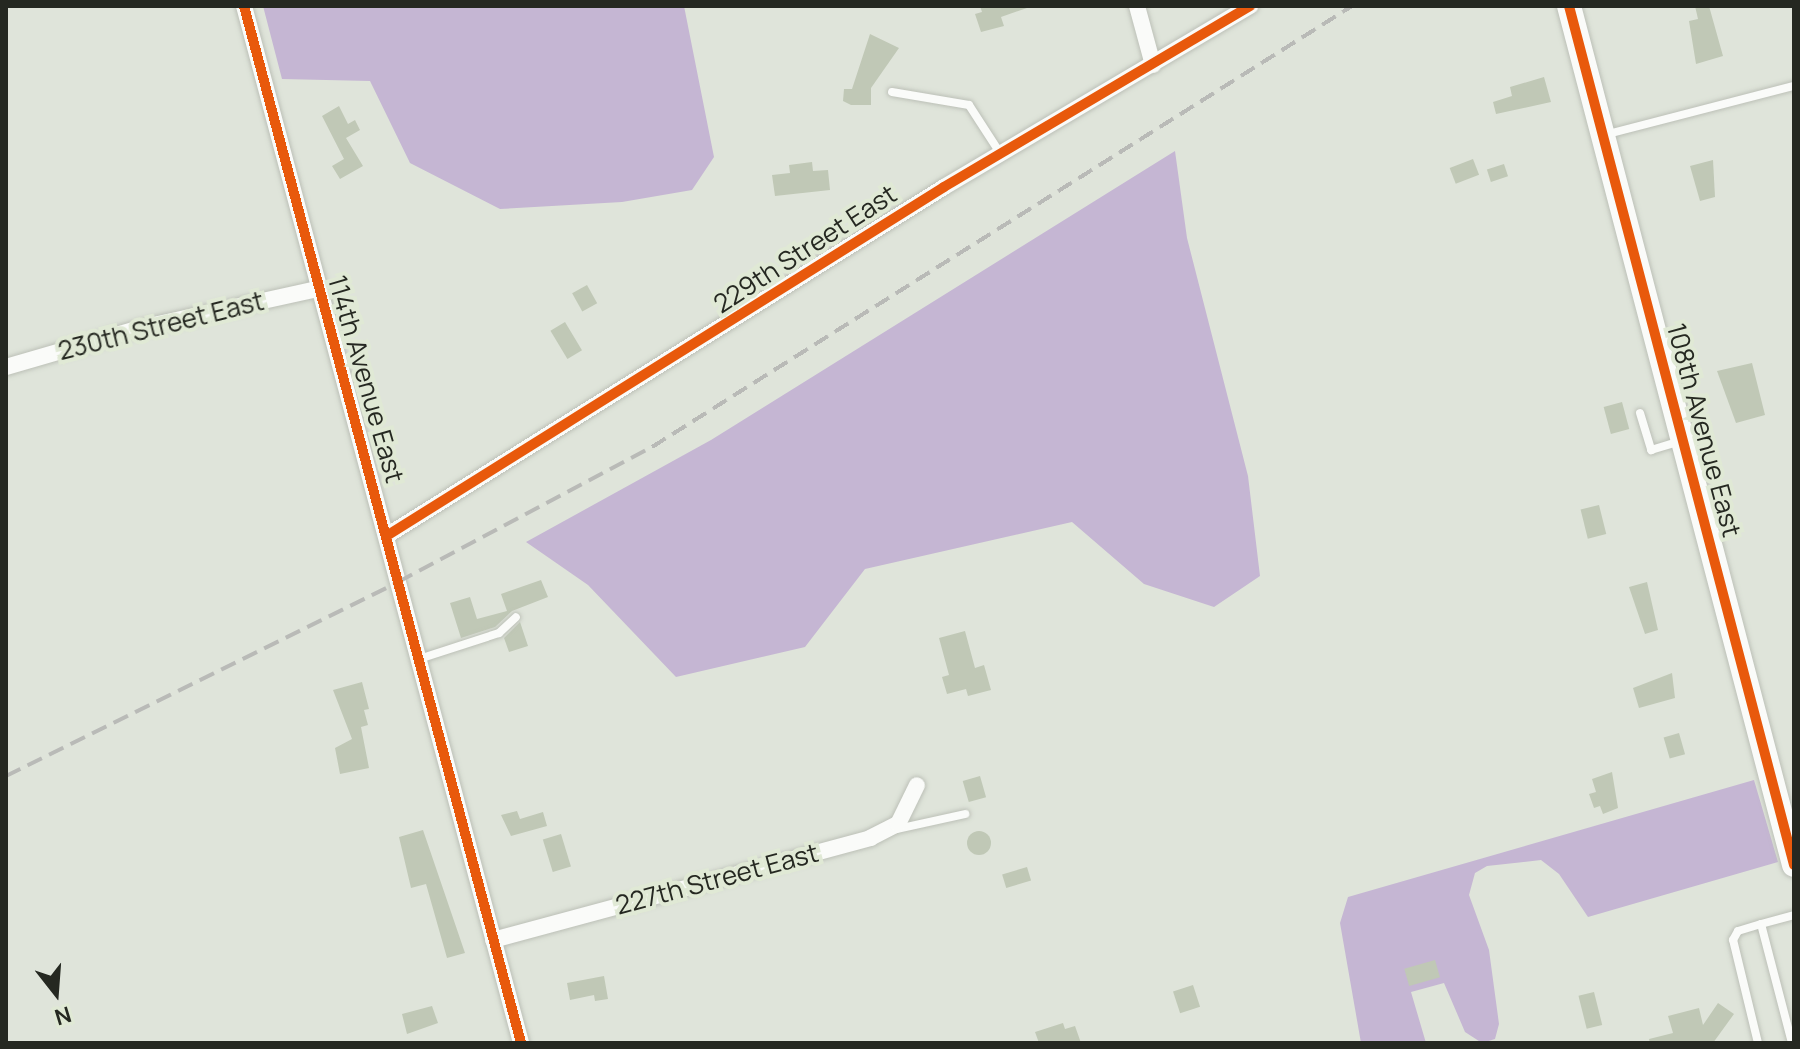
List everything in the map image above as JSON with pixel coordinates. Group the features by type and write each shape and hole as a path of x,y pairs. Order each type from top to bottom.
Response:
{"street":[{"name":"114th Avenue East","path":"244,6 317,289 388,535 521,1043"},
{"path":"1137,6 1153,65"},
{"name":"229th Street East","path":"388,535 1001,154 1250,6"},
{"name":"108th Avenue East","path":"1569,6 1794,865"},
{"name":"230th Street East","path":"6,367 140,328 317,289"},
{"path":"884,831 906,814 917,785"},
{"name":"227th Street East","path":"493,940 884,831"}],"lane":[{"path":"1603,135 1794,86"},
{"path":"892,92 969,105 1001,154"},
{"path":"1640,413 1651,450 1684,440"},
{"path":"418,659 499,633 516,617"},
{"path":"884,831 965,814"},
{"path":"1758,1043 1733,940 1738,931 1794,915"},
{"path":"1761,924 1792,1043"}],"shaded area":[{"path":"263,6 684,6 714,157 692,190 622,202 500,209 410,163 370,81 282,79"},
{"path":"1175,151 1187,238 1248,476 1260,576 1214,607 1144,584 1072,522 865,569 805,647 676,677 588,585 526,542 711,440"},
{"path":"1754,780 1778,862 1588,917 1559,874 1541,860 1487,866 1475,873 1469,895 1489,950 1499,1024 1495,1039 1482,1043 1465,1032 1444,983 1411,992 1426,1043 1361,1043 1340,923 1348,897"}],"building":[{"path":"980,6 1027,8 1001,17 1004,26 981,32 975,14 982,12"},
{"path":"1695,6 1709,6 1723,56 1696,64 1689,21 1698,19"},
{"path":"870,34 899,48 871,88 871,105 851,105 843,101 844,89 852,89"},
{"path":"1544,77 1551,102 1496,114 1493,102 1512,96 1510,87"},
{"path":"339,106 348,124 355,120 360,130 346,138 363,166 340,179 332,166 344,159 322,116"},
{"path":"1473,159 1479,175 1456,184 1450,168"},
{"path":"1713,160 1715,197 1700,201 1690,166"},
{"path":"812,162 813,171 828,170 830,190 775,196 772,175 790,173 789,165"},
{"path":"1504,164 1508,176 1491,182 1487,170"},
{"path":"587,285 597,303 582,312 572,293"},
{"path":"565,322 582,350 567,359 550,331"},
{"path":"1752,363 1765,415 1736,423 1717,371"},
{"path":"1622,402 1629,429 1611,434 1604,407"},
{"path":"1599,505 1606,534 1588,539 1581,510"},
{"path":"541,580 548,597 512,611 495,627 461,638 450,603 470,597 477,619 507,611 501,594"},
{"path":"1647,582 1658,630 1645,634 1629,587"},
{"path":"520,622 528,646 509,652 504,638"},
{"path":"965,631 975,668 984,665 991,690 968,696 966,689 947,694 942,677 949,675 939,638"},
{"path":"1672,673 1675,698 1639,708 1633,688"},
{"path":"362,682 369,709 364,710 368,725 361,727 369,768 340,774 335,748 352,739 333,690"},
{"path":"1679,733 1685,754 1670,759 1664,737"},
{"path":"1612,772 1618,808 1603,814 1600,806 1594,808 1589,794 1596,792 1592,779"},
{"path":"980,776 986,797 969,802 963,781"},
{"path":"517,811 520,819 543,812 547,826 511,836 501,815"},
{"path":"423,830 465,953 447,958 426,884 411,888 399,837"},
{"path":"979,831 988,834 991,843 988,852 979,855 970,852 967,843 970,834"},
{"path":"561,834 571,867 553,872 543,840"},
{"path":"1027,867 1031,880 1006,888 1002,875"},
{"path":"1435,960 1440,977 1409,986 1404,969"},
{"path":"604,976 608,999 595,1001 594,995 570,1000 567,983"},
{"path":"1193,985 1200,1007 1180,1013 1173,991"},
{"path":"1594,992 1602,1025 1587,1029 1578,996"},
{"path":"1718,1003 1734,1014 1713,1043 1650,1043 1649,1039 1673,1033 1668,1016 1699,1008 1703,1025"},
{"path":"432,1006 438,1023 407,1034 402,1014"},
{"path":"1063,1023 1065,1029 1075,1026 1081,1043 1039,1043 1035,1032"}],"railway":[{"path":"6,776 398,582 652,447 1352,6"}],"cycle path":[{"path":"244,6 521,1043"},
{"path":"388,535 944,187 1250,6"},
{"path":"1569,6 1794,865"}]}
